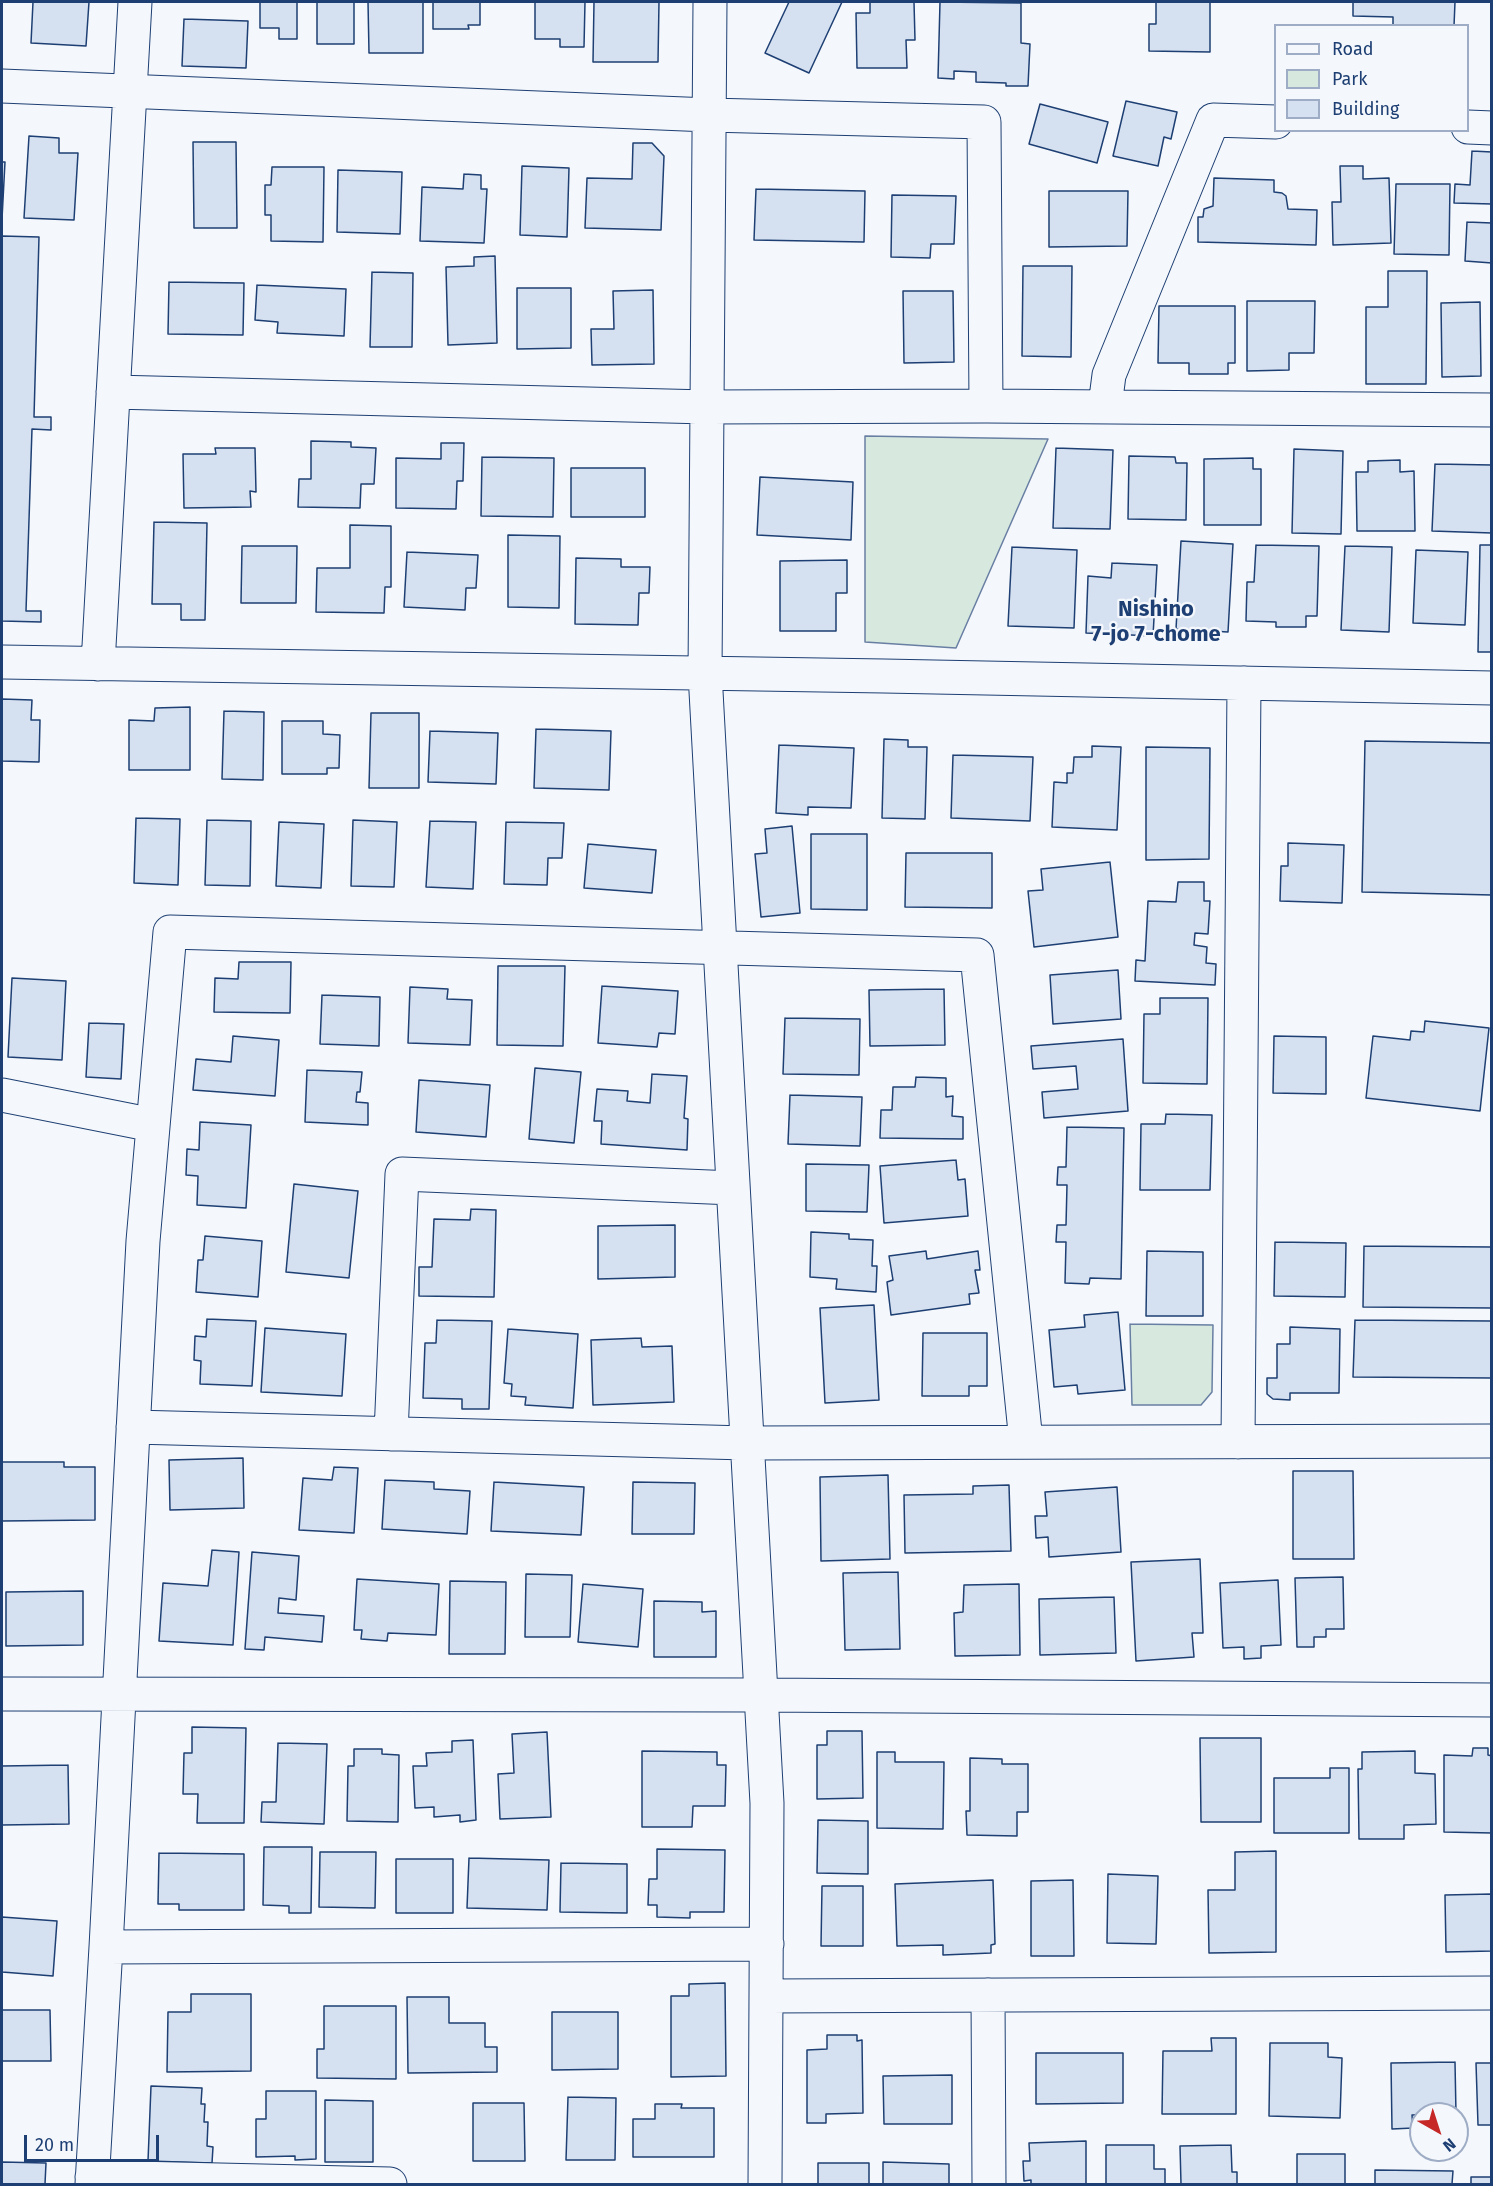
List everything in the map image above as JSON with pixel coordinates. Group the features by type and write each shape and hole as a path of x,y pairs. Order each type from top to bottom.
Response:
{"street":[{"path":"98,664 135,2"},
{"path":"710,2 705,673 767,1803 765,2184"},
{"path":"2,86 709,115 984,122 986,406"},
{"path":"1105,406 1109,375 1213,120 1274,122"},
{"path":"1469,127 1491,128"},
{"path":"113,392 707,407 1105,406 1491,410"},
{"path":"2,662 1491,688"},
{"path":"1238,1442 1244,683"},
{"path":"390,2184 92,2181 143,1241 170,933 977,955 1026,1442"},
{"path":"2,1095 153,1125"},
{"path":"392,1434 402,1174 733,1188"},
{"path":"133,1427 747,1443 1491,1441"},
{"path":"2,1694 761,1695 1491,1700"},
{"path":"106,1947 767,1944"},
{"path":"766,1996 1491,1993"},
{"path":"988,1995 989,2184"}],"green space":[{"path":"865,436 1048,439 956,648 865,642"},
{"path":"1130,1324 1213,1325 1212,1392 1201,1405 1132,1405"}],"building":[{"path":"33,2 89,2 86,46 31,43"},
{"path":"260,2 297,2 297,39 279,39 279,28 260,28"},
{"path":"317,2 354,2 354,44 317,44"},
{"path":"368,2 423,2 423,53 369,53"},
{"path":"433,2 480,2 480,25 468,25 469,29 433,29"},
{"path":"535,2 585,2 584,47 560,47 560,39 535,39"},
{"path":"594,2 659,2 658,62 593,62"},
{"path":"789,2 842,2 809,73 765,53"},
{"path":"870,2 914,2 915,40 906,40 907,68 857,68 856,13 870,13"},
{"path":"940,2 1021,3 1021,43 1030,44 1028,86 976,82 976,72 954,71 954,79 938,78"},
{"path":"1156,2 1210,2 1210,52 1149,51 1149,24 1156,24"},
{"path":"1353,2 1455,2 1454,24 1393,24 1393,17 1353,16"},
{"path":"184,19 248,21 246,68 182,66"},
{"path":"1126,101 1177,112 1171,139 1164,137 1158,166 1113,156"},
{"path":"1040,104 1108,122 1097,163 1029,144"},
{"path":"29,136 59,138 59,153 78,153 74,220 24,218"},
{"path":"193,142 236,142 237,228 194,228"},
{"path":"633,143 652,143 664,156 661,230 585,228 587,178 632,179"},
{"path":"1472,151 1492,152 1492,204 1454,203 1455,184 1470,185"},
{"path":"2,162 5,162 2,219"},
{"path":"522,166 569,168 567,237 520,235"},
{"path":"1340,166 1363,166 1363,179 1389,178 1391,243 1333,245 1332,202 1341,202"},
{"path":"272,167 324,167 323,242 271,241 271,215 265,215 265,185 271,185"},
{"path":"338,170 402,172 400,234 337,232"},
{"path":"464,174 481,175 481,189 487,189 484,243 420,241 422,187 463,189"},
{"path":"1214,178 1274,180 1274,192 1286,196 1288,209 1317,210 1316,245 1198,242 1198,217 1203,217 1204,209 1213,206"},
{"path":"1396,184 1450,184 1449,255 1394,254"},
{"path":"756,189 865,191 864,242 754,240"},
{"path":"1049,191 1128,191 1127,246 1049,247"},
{"path":"892,195 956,196 954,244 931,244 930,258 891,257"},
{"path":"1467,222 1492,223 1492,263 1465,261"},
{"path":"2,236 39,237 34,417 51,417 51,430 32,429 26,611 41,611 41,622 2,621"},
{"path":"495,256 497,343 448,345 446,267 474,266 474,257"},
{"path":"1023,266 1072,266 1071,357 1022,356"},
{"path":"1388,271 1427,271 1426,384 1366,384 1366,307 1388,307"},
{"path":"372,272 413,273 412,347 370,347"},
{"path":"169,282 244,283 243,335 168,334"},
{"path":"257,285 346,289 344,336 277,333 278,322 255,320"},
{"path":"517,288 571,288 571,348 517,349"},
{"path":"653,290 654,364 592,365 591,329 614,329 613,291"},
{"path":"903,291 953,291 954,362 904,363"},
{"path":"1247,301 1315,301 1314,353 1289,353 1289,370 1247,371"},
{"path":"1480,302 1481,376 1442,377 1441,303"},
{"path":"1159,306 1235,306 1235,363 1228,363 1228,374 1189,374 1189,363 1158,363"},
{"path":"311,441 351,442 351,447 376,448 374,484 361,484 360,508 298,507 299,479 311,479"},
{"path":"441,443 464,443 463,481 457,481 456,509 396,508 396,458 441,459"},
{"path":"215,448 255,448 256,492 250,491 251,507 184,508 183,454 216,454"},
{"path":"1056,448 1113,450 1110,529 1053,528"},
{"path":"1294,449 1343,451 1341,534 1292,533"},
{"path":"1129,456 1175,457 1176,463 1187,463 1186,520 1128,519"},
{"path":"482,457 554,458 553,517 481,516"},
{"path":"1253,458 1253,469 1261,469 1261,525 1204,525 1204,459"},
{"path":"1400,460 1400,472 1414,471 1415,531 1357,531 1356,472 1368,472 1368,461"},
{"path":"1435,464 1492,465 1492,533 1432,531"},
{"path":"571,468 645,468 645,517 571,517"},
{"path":"760,477 853,482 851,540 757,535"},
{"path":"154,522 207,523 205,620 181,620 181,604 152,604"},
{"path":"350,525 391,526 391,587 385,587 384,613 316,612 317,568 350,568"},
{"path":"508,535 560,536 559,608 508,607"},
{"path":"1181,541 1233,544 1228,632 1176,629"},
{"path":"1256,545 1319,546 1317,616 1306,616 1306,627 1276,627 1276,622 1246,621 1247,582 1254,582"},
{"path":"1480,545 1492,545 1492,652 1478,652"},
{"path":"242,546 297,546 296,603 241,603"},
{"path":"1345,546 1392,547 1389,632 1341,630"},
{"path":"1012,547 1077,550 1074,628 1008,626"},
{"path":"1416,550 1468,552 1465,625 1413,623"},
{"path":"407,552 478,555 476,588 466,588 465,610 404,607"},
{"path":"576,558 621,559 621,567 650,567 649,593 639,593 638,625 575,624"},
{"path":"847,560 847,593 836,593 836,631 780,631 780,561"},
{"path":"1112,563 1157,565 1153,636 1086,633 1088,576 1111,578"},
{"path":"2,699 32,700 31,720 40,720 39,762 2,761"},
{"path":"190,707 190,770 129,770 129,720 154,721 155,708"},
{"path":"224,711 264,712 263,780 222,779"},
{"path":"371,713 419,713 419,788 369,788"},
{"path":"282,721 323,721 323,734 340,735 339,768 327,768 327,774 282,774"},
{"path":"536,729 611,731 609,790 534,788"},
{"path":"430,731 498,733 496,784 428,782"},
{"path":"884,739 908,740 908,747 927,747 925,819 882,818"},
{"path":"1365,741 1492,743 1492,895 1362,892"},
{"path":"779,745 854,748 851,808 808,807 808,815 776,813"},
{"path":"1092,746 1121,747 1117,830 1052,827 1054,782 1067,783 1067,773 1073,773 1074,757 1092,757"},
{"path":"1146,747 1210,748 1209,859 1146,860"},
{"path":"953,755 1033,757 1030,821 951,818"},
{"path":"136,818 180,819 178,885 134,883"},
{"path":"207,820 251,821 250,886 205,885"},
{"path":"353,820 397,822 394,887 351,886"},
{"path":"430,821 476,822 473,889 426,887"},
{"path":"279,822 324,824 321,888 276,886"},
{"path":"506,822 564,823 562,858 548,858 547,885 504,884"},
{"path":"792,826 800,913 761,917 755,854 767,853 765,829"},
{"path":"811,834 867,834 867,910 811,909"},
{"path":"1288,843 1344,845 1342,903 1280,901 1281,866 1288,866"},
{"path":"588,844 656,850 652,893 584,888"},
{"path":"906,853 992,853 992,908 905,907"},
{"path":"1110,862 1118,937 1034,947 1028,891 1043,890 1041,869"},
{"path":"1178,882 1204,882 1204,901 1210,901 1208,934 1195,933 1194,945 1207,947 1206,963 1216,964 1215,985 1135,981 1136,960 1145,961 1148,901 1176,902"},
{"path":"239,962 291,962 290,1013 214,1012 215,978 238,979"},
{"path":"498,966 565,966 563,1046 497,1045"},
{"path":"1118,970 1121,1019 1053,1024 1050,975"},
{"path":"12,978 66,981 62,1060 8,1057"},
{"path":"602,986 678,991 675,1034 659,1033 657,1047 598,1043"},
{"path":"410,987 448,989 447,999 472,1000 470,1045 408,1043"},
{"path":"944,989 945,1045 870,1046 869,990"},
{"path":"322,995 380,997 379,1046 320,1044"},
{"path":"1160,998 1208,998 1207,1084 1143,1083 1144,1014 1160,1014"},
{"path":"785,1018 860,1019 859,1075 783,1074"},
{"path":"1425,1021 1489,1028 1480,1111 1366,1098 1373,1036 1410,1040 1411,1031 1424,1032"},
{"path":"89,1023 124,1024 121,1079 86,1077"},
{"path":"233,1036 279,1040 275,1096 193,1090 196,1059 231,1062"},
{"path":"1274,1036 1326,1037 1326,1094 1273,1093"},
{"path":"1123,1039 1128,1111 1044,1118 1042,1092 1078,1089 1076,1066 1033,1069 1031,1046"},
{"path":"535,1068 581,1072 574,1143 529,1139"},
{"path":"307,1070 362,1072 360,1092 357,1092 356,1102 368,1103 368,1125 305,1122"},
{"path":"652,1074 687,1076 684,1118 688,1119 687,1150 601,1144 602,1121 594,1121 597,1089 628,1091 627,1101 650,1103"},
{"path":"916,1077 946,1078 946,1097 953,1096 952,1116 963,1117 963,1139 880,1138 881,1110 892,1110 893,1087 915,1087"},
{"path":"419,1080 490,1085 486,1137 416,1132"},
{"path":"790,1095 862,1097 860,1146 788,1144"},
{"path":"1166,1114 1212,1115 1210,1190 1140,1190 1141,1124 1165,1124"},
{"path":"200,1122 251,1125 246,1208 197,1205 198,1176 186,1175 187,1149 199,1150"},
{"path":"1067,1127 1124,1128 1121,1279 1090,1278 1089,1284 1065,1283 1066,1242 1056,1242 1057,1225 1066,1225 1067,1185 1057,1185 1058,1167 1066,1167"},
{"path":"956,1160 958,1180 965,1179 968,1216 884,1223 880,1166"},
{"path":"806,1164 869,1165 867,1212 806,1211"},
{"path":"294,1184 358,1191 349,1278 286,1272"},
{"path":"471,1209 496,1210 494,1297 419,1296 419,1267 432,1267 434,1219 470,1220"},
{"path":"675,1225 675,1277 598,1279 598,1226"},
{"path":"811,1232 849,1234 849,1239 873,1240 872,1266 877,1266 876,1292 836,1289 837,1279 810,1277"},
{"path":"205,1236 262,1241 258,1297 196,1292 198,1260 203,1260"},
{"path":"1275,1242 1346,1243 1345,1297 1274,1296"},
{"path":"1364,1246 1492,1247 1492,1308 1363,1307"},
{"path":"926,1251 927,1259 978,1251 980,1270 975,1270 979,1293 969,1294 970,1304 891,1315 887,1282 893,1280 889,1256"},
{"path":"1147,1251 1203,1252 1203,1316 1146,1316"},
{"path":"874,1305 879,1400 825,1403 820,1308"},
{"path":"1118,1312 1125,1390 1078,1394 1077,1385 1054,1387 1049,1330 1085,1327 1084,1315"},
{"path":"207,1319 256,1321 252,1386 200,1384 201,1361 194,1360 195,1336 206,1337"},
{"path":"437,1320 492,1321 489,1409 462,1409 462,1399 423,1398 425,1343 436,1343"},
{"path":"1355,1320 1492,1321 1492,1378 1353,1377"},
{"path":"1290,1327 1340,1329 1339,1393 1290,1393 1290,1400 1273,1399 1267,1394 1267,1378 1277,1378 1277,1344 1290,1344"},
{"path":"265,1328 346,1334 342,1396 261,1392"},
{"path":"508,1329 578,1334 573,1408 525,1405 526,1397 511,1396 512,1384 504,1383"},
{"path":"923,1333 987,1333 987,1386 969,1386 969,1396 922,1396"},
{"path":"641,1338 642,1347 672,1346 674,1402 593,1405 591,1340"},
{"path":"243,1458 244,1508 170,1510 169,1460"},
{"path":"2,1462 64,1462 64,1467 95,1467 95,1520 2,1521"},
{"path":"334,1467 358,1468 354,1533 299,1530 303,1478 332,1480"},
{"path":"1293,1471 1353,1471 1354,1559 1293,1559"},
{"path":"888,1475 890,1559 821,1561 820,1477"},
{"path":"385,1480 434,1482 434,1489 470,1491 467,1534 382,1529"},
{"path":"494,1482 584,1487 581,1535 491,1531"},
{"path":"633,1482 695,1483 694,1534 632,1534"},
{"path":"1009,1485 1011,1551 905,1553 904,1495 973,1494 973,1486"},
{"path":"1117,1487 1121,1552 1049,1557 1048,1537 1036,1538 1035,1516 1047,1516 1045,1492"},
{"path":"212,1550 239,1552 233,1645 159,1641 163,1583 208,1586"},
{"path":"252,1552 299,1556 296,1600 279,1598 278,1613 324,1616 322,1642 265,1637 264,1650 245,1649"},
{"path":"1200,1559 1203,1633 1192,1633 1194,1657 1136,1661 1131,1562"},
{"path":"898,1572 900,1649 845,1650 843,1573"},
{"path":"526,1574 572,1575 570,1637 525,1637"},
{"path":"1343,1577 1344,1629 1326,1629 1326,1637 1314,1637 1314,1647 1297,1647 1295,1578"},
{"path":"357,1579 439,1584 436,1635 388,1633 387,1641 361,1639 362,1630 354,1630"},
{"path":"1278,1580 1281,1645 1261,1646 1261,1658 1244,1659 1244,1647 1223,1648 1220,1583"},
{"path":"450,1581 506,1582 505,1654 449,1654"},
{"path":"583,1584 643,1589 638,1647 578,1642"},
{"path":"1019,1584 1020,1655 955,1656 954,1613 963,1612 964,1585"},
{"path":"83,1591 83,1645 6,1646 6,1592"},
{"path":"1114,1597 1116,1653 1040,1655 1039,1599"},
{"path":"654,1601 702,1602 702,1612 716,1611 716,1657 654,1657"},
{"path":"192,1727 246,1728 244,1823 197,1823 198,1794 183,1794 184,1753 192,1753"},
{"path":"827,1731 862,1731 863,1798 817,1799 817,1745 827,1745"},
{"path":"547,1732 551,1817 500,1819 498,1774 514,1773 512,1734"},
{"path":"1200,1738 1261,1738 1261,1822 1201,1822"},
{"path":"473,1740 476,1820 460,1822 460,1815 434,1817 434,1807 415,1808 413,1766 427,1766 426,1753 452,1752 452,1741"},
{"path":"278,1743 327,1744 324,1824 261,1822 262,1802 276,1802"},
{"path":"1473,1748 1488,1748 1488,1755 1492,1756 1492,1833 1444,1832 1444,1755 1472,1756"},
{"path":"354,1749 382,1749 382,1754 399,1755 398,1822 347,1821 348,1766 354,1766"},
{"path":"642,1751 717,1752 717,1765 726,1765 725,1806 693,1806 692,1827 642,1827"},
{"path":"1415,1751 1415,1773 1435,1774 1436,1824 1404,1825 1404,1839 1359,1839 1358,1769 1362,1769 1362,1752"},
{"path":"877,1752 895,1752 895,1762 944,1762 943,1829 877,1828"},
{"path":"970,1758 1002,1759 1002,1764 1028,1764 1028,1812 1017,1812 1017,1836 967,1835 966,1811 970,1811"},
{"path":"68,1765 69,1824 2,1825 2,1766"},
{"path":"1330,1768 1349,1768 1349,1833 1274,1833 1274,1778 1330,1778"},
{"path":"818,1820 868,1821 868,1874 817,1873"},
{"path":"264,1847 312,1847 311,1913 289,1913 289,1906 263,1905"},
{"path":"657,1849 725,1850 724,1912 690,1912 690,1918 657,1917 657,1905 648,1905 649,1879 657,1879"},
{"path":"1276,1851 1276,1952 1209,1953 1208,1890 1235,1890 1235,1852"},
{"path":"320,1852 376,1852 375,1908 319,1907"},
{"path":"159,1853 244,1854 244,1910 179,1910 179,1904 158,1904"},
{"path":"469,1858 549,1860 547,1910 467,1908"},
{"path":"396,1859 453,1859 453,1913 396,1913"},
{"path":"561,1863 627,1864 627,1913 560,1912"},
{"path":"1108,1874 1158,1876 1156,1944 1107,1943"},
{"path":"993,1880 995,1944 991,1945 991,1953 943,1955 943,1945 897,1946 895,1884"},
{"path":"1073,1880 1074,1956 1031,1956 1031,1881"},
{"path":"822,1886 863,1886 863,1946 821,1946"},
{"path":"1492,1894 1492,1951 1446,1952 1445,1895"},
{"path":"2,1917 57,1921 53,1976 2,1972"},
{"path":"725,1983 726,2076 671,2077 671,1996 689,1996 689,1984"},
{"path":"191,1994 251,1994 251,2071 167,2072 168,2012 191,2012"},
{"path":"407,1997 449,1997 449,2023 485,2023 485,2047 497,2047 497,2072 408,2073"},
{"path":"324,2006 396,2006 396,2079 317,2078 317,2049 324,2049"},
{"path":"2,2010 50,2010 51,2061 2,2061"},
{"path":"552,2012 618,2012 618,2069 552,2070"},
{"path":"827,2035 857,2035 857,2041 862,2040 863,2113 826,2114 826,2123 807,2123 807,2050 827,2049"},
{"path":"1211,2038 1236,2038 1236,2114 1162,2114 1163,2051 1212,2051"},
{"path":"1270,2043 1328,2043 1328,2057 1342,2058 1340,2118 1269,2116"},
{"path":"1036,2053 1123,2053 1123,2103 1036,2104"},
{"path":"1455,2062 1456,2102 1409,2102 1409,2128 1392,2129 1391,2063"},
{"path":"1476,2063 1492,2063 1492,2125 1478,2125"},
{"path":"952,2075 952,2124 884,2124 883,2076"},
{"path":"151,2086 202,2088 201,2104 205,2104 204,2122 208,2122 207,2146 213,2147 212,2163 148,2161"},
{"path":"266,2091 316,2091 316,2159 295,2160 295,2156 256,2157 256,2119 266,2119"},
{"path":"568,2097 616,2098 615,2160 566,2160"},
{"path":"325,2100 373,2101 373,2162 325,2162"},
{"path":"473,2103 524,2103 525,2161 473,2161"},
{"path":"655,2104 682,2104 681,2108 714,2108 714,2157 633,2157 633,2119 655,2119"},
{"path":"1086,2141 1086,2184 1031,2184 1031,2180 1024,2181 1023,2161 1030,2161 1029,2143"},
{"path":"1106,2145 1154,2145 1154,2169 1165,2169 1165,2184 1106,2184"},
{"path":"1231,2145 1232,2172 1237,2172 1237,2184 1181,2184 1180,2146"},
{"path":"1297,2154 1345,2154 1345,2184 1297,2184"},
{"path":"2,2162 46,2163 45,2184 2,2184"},
{"path":"883,2162 949,2164 949,2184 883,2184"},
{"path":"818,2163 869,2163 869,2184 818,2184"},
{"path":"1375,2170 1453,2171 1452,2184 1375,2184"},
{"path":"1471,2177 1492,2177 1492,2184 1471,2184"}],"district":[{"name":"Nishino 7-jo 7-chome","path":"1156,622"}]}
